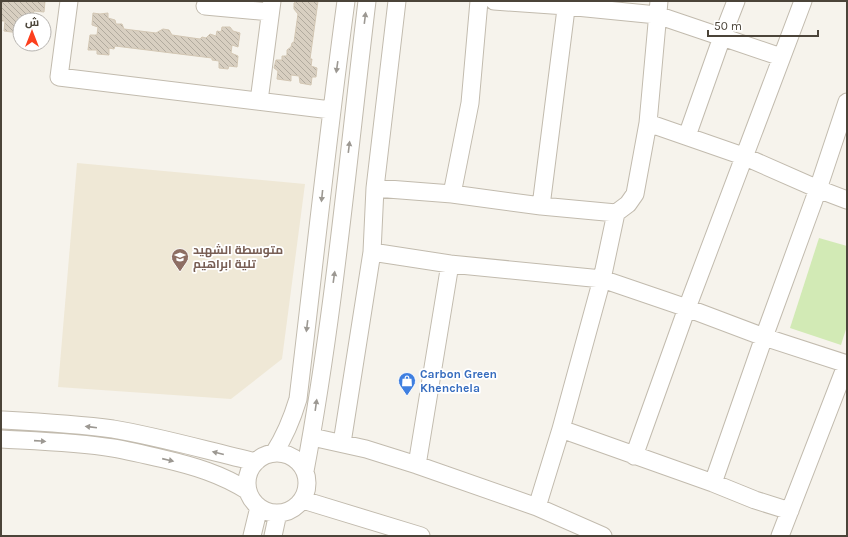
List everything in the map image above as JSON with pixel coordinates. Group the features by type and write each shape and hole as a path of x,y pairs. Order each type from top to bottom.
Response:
{"street":[{"path":"69,1 59,77 331,110"},
{"path":"274,453 285,436 293,418 298,399 317,246 331,110 346,1"},
{"path":"305,472 312,437 338,246 367,1"},
{"path":"342,443 372,252 375,188 398,1"},
{"path":"452,194 470,103 479,1"},
{"path":"494,1 658,8 722,38 781,57"},
{"path":"687,136 736,1"},
{"path":"634,456 743,156 803,1"},
{"path":"541,206 567,3"},
{"path":"205,6 271,7 258,101"},
{"path":"537,507 561,429 602,279 616,213 628,204 634,194 648,123 658,8"},
{"path":"714,483 764,337 818,189 847,102"},
{"path":"648,123 743,156 847,200"},
{"path":"375,188 452,194 541,206 616,213"},
{"path":"372,252 450,264 602,279 687,308 764,337 847,363 780,536"},
{"path":"418,465 450,264"},
{"path":"1,420 77,425 114,430 155,438 256,462"},
{"path":"561,429 714,483 755,500 790,511"},
{"path":"312,437 366,449 418,465 537,507 603,536"},
{"path":"1,439 86,445 142,454 206,470 228,479 248,491"},
{"path":"274,453 293,457 300,463 308,481 307,491 303,500 296,507 287,512 268,512 259,507 252,500 248,491 247,480 250,470 256,462 264,456 274,453"},
{"path":"303,500 421,536"},
{"path":"252,536 259,507"},
{"path":"273,536 278,513"}],"shaded area":[{"name":"متوسطة الشهيد تلية ابراهيم","path":"77,163 305,184 282,359 231,399 58,387"}],"green space":[{"path":"819,238 847,246 847,326 841,345 790,328"}],"building":[{"path":"1,1 45,1 44,12 12,12 12,32 4,31 5,21 1,21"},
{"path":"297,1 318,1 310,59 312,59 311,66 317,68 316,77 312,77 311,85 300,83 299,76 291,75 291,81 277,79 278,71 274,68 276,60 282,60 282,56 287,56 287,50 294,42 298,14 294,9 294,3"},
{"path":"93,13 108,13 108,18 115,20 116,24 122,24 124,29 156,33 163,29 169,30 172,35 200,39 202,37 206,38 210,34 216,36 217,31 221,32 222,27 230,27 233,31 240,33 238,47 232,45 231,53 238,56 237,67 229,66 228,69 219,68 219,61 212,60 212,58 115,46 114,49 109,48 109,55 97,54 97,50 88,50 90,35 97,35 98,27 92,25"}],"place":[{"name":"متوسطة الشهيد تلية ابراهيم","path":"180,272"},
{"name":"Carbon Green Khenchela","path":"407,396"}]}
